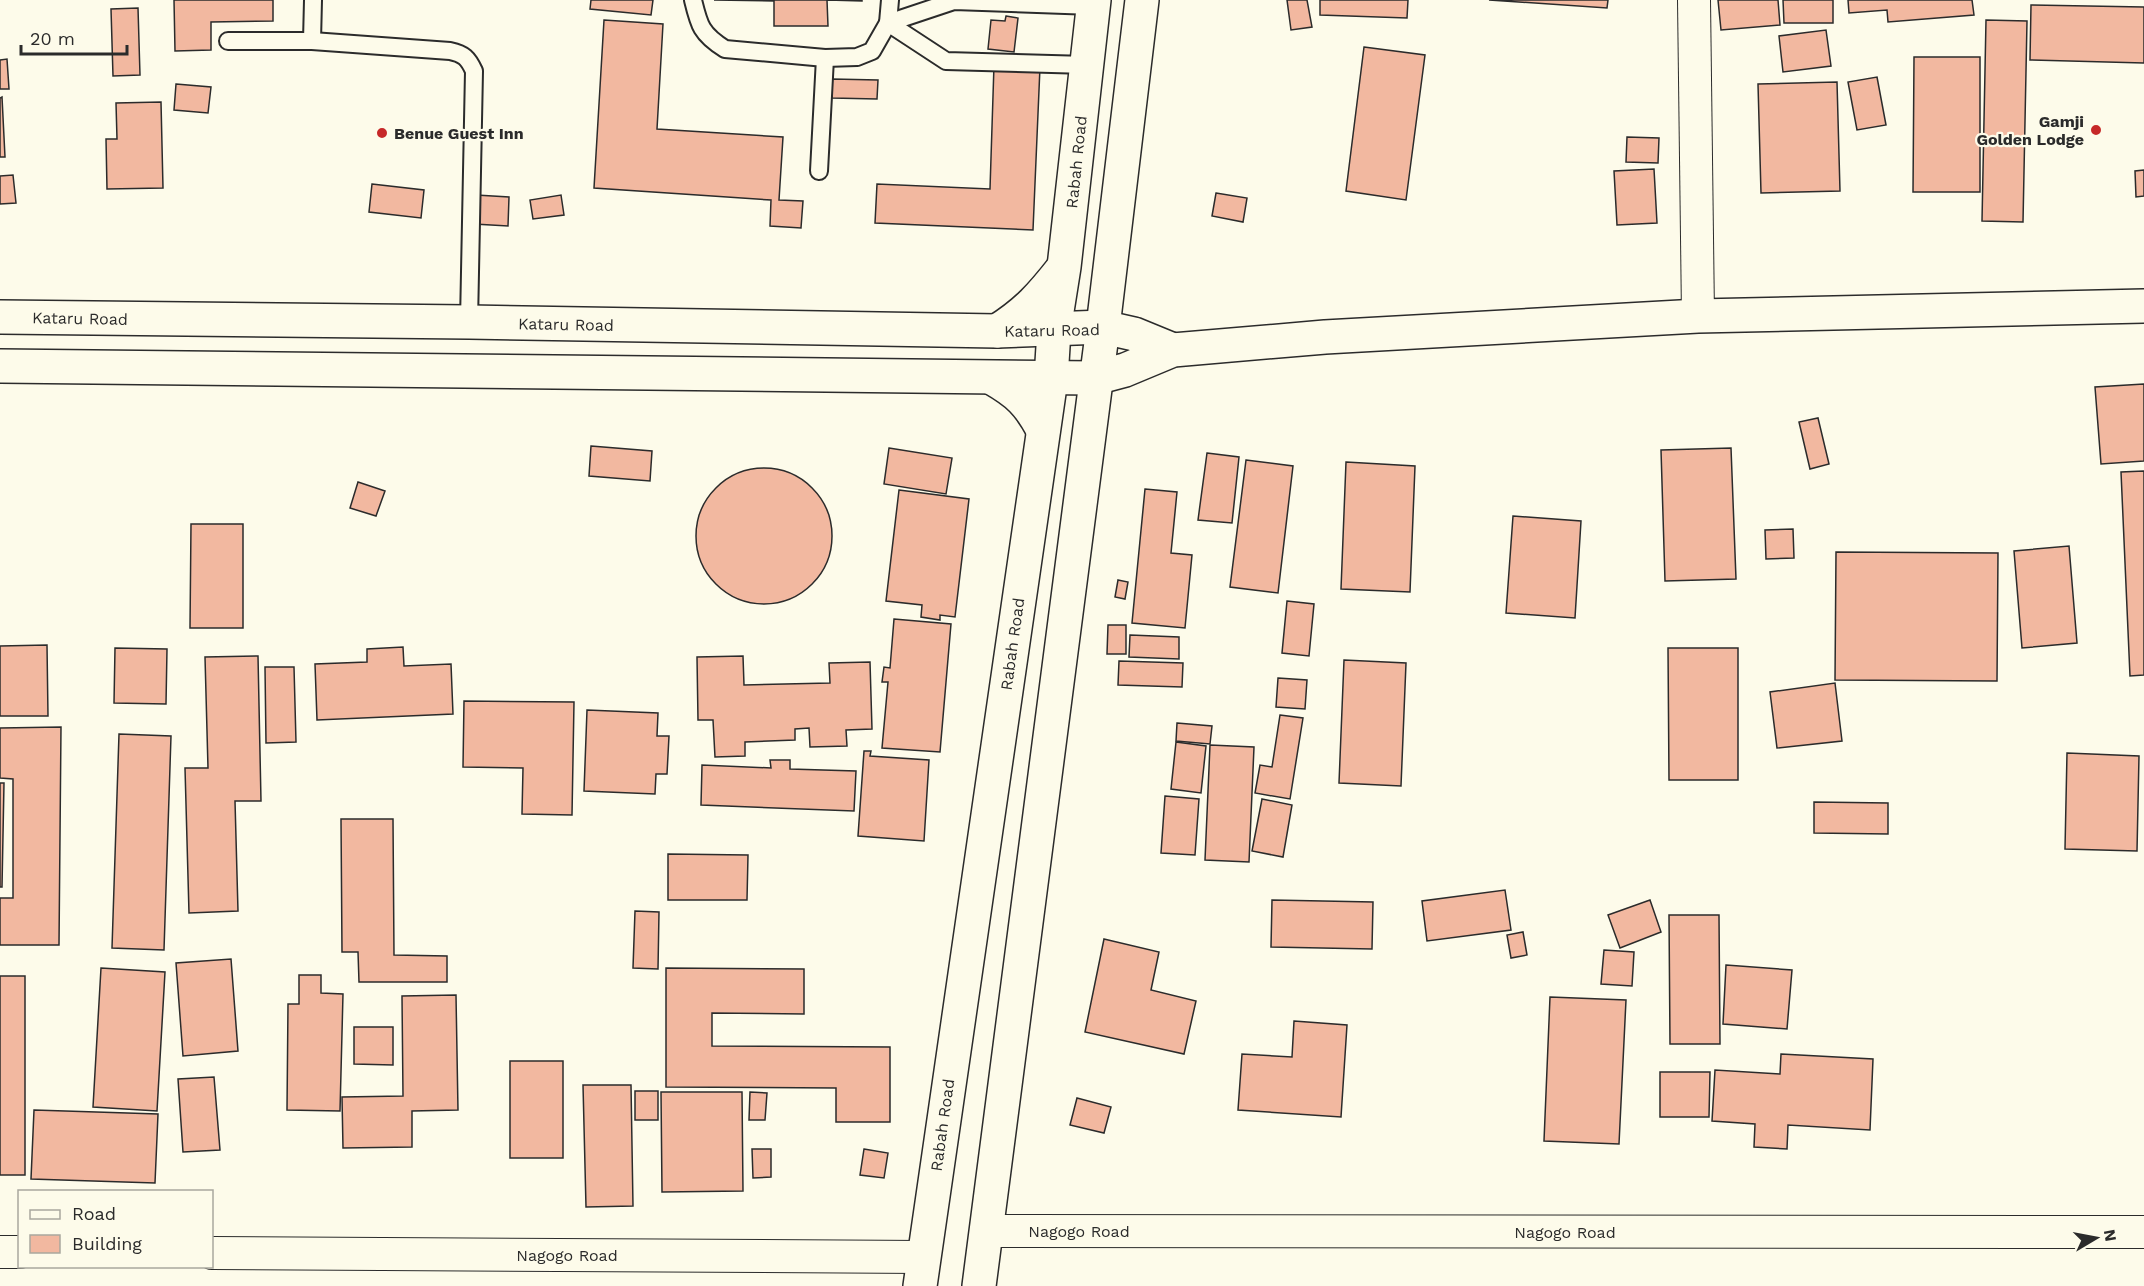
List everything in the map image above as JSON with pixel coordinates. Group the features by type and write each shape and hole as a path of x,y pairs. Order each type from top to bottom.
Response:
{"street":[{"path":"979,1286 1103,327 1142,0"},
{"path":"1694,0 1698,316"},
{"name":"Rabah Road","path":"921,1271 1051,379 1054,330 1064,267 1094,3"},
{"path":"997,331 1022,315 1041,297 1064,267"},
{"path":"0,366 1095,378 1125,370 1173,350 1325,337 1698,316 2144,306"},
{"name":"Kataru Road","path":"0,318 469,322 997,331 1103,327 1134,334 1173,350"},
{"path":"992,378 1014,391 1033,411 1043,430"},
{"name":"Nagogo Road","path":"986,1231 2144,1232"},
{"path":"0,1252 18,1252"},
{"name":"Nagogo Road","path":"213,1253 921,1271"}],"lane":[{"path":"312,41 313,0"},
{"path":"693,0 700,27 711,40 725,49 825,58 857,57 872,51 888,23 890,0"},
{"path":"888,23 954,1 1094,3"},
{"path":"888,23 946,61 1087,65"},
{"path":"228,41 312,41 450,51 460,53 469,59 474,71 469,322"},
{"path":"819,171 825,58"}],"building":[{"path":"174,0 273,0 273,21 211,22 211,50 175,51"},
{"path":"591,0 653,0 651,15 590,9"},
{"path":"714,0 827,0 828,26 774,26 774,1"},
{"path":"1287,0 1307,0 1312,27 1291,30"},
{"path":"1320,0 1408,0 1407,18 1320,15"},
{"path":"1489,0 1608,0 1607,8"},
{"path":"1718,0 1778,0 1780,25 1721,30"},
{"path":"1783,0 1833,0 1833,23 1784,23"},
{"path":"1848,0 1972,0 1974,15 1888,22 1887,10 1849,13"},
{"path":"2031,5 2144,7 2144,63 2030,60"},
{"path":"138,8 140,75 113,76 111,9"},
{"path":"1006,16 1018,18 1014,52 988,49 991,20 1005,21"},
{"path":"604,20 663,24 657,129 783,137 779,200 803,201 801,228 770,226 771,200 594,188"},
{"path":"1986,20 2027,21 2023,222 1982,221"},
{"path":"1826,30 1831,66 1783,72 1779,36"},
{"path":"1364,47 1425,55 1406,200 1346,191"},
{"path":"1914,57 1980,57 1980,192 1913,192"},
{"path":"7,59 9,89 0,89 0,60"},
{"path":"994,65 1040,67 1033,230 875,223 877,184 990,189"},
{"path":"1877,77 1886,125 1857,130 1848,82"},
{"path":"832,79 878,80 877,99 832,98"},
{"path":"1837,82 1840,191 1761,193 1758,84"},
{"path":"176,84 211,87 208,113 174,110"},
{"path":"2,97 5,157 0,157 0,98"},
{"path":"161,102 163,188 107,189 106,139 117,139 116,103"},
{"path":"1627,137 1659,138 1658,163 1626,162"},
{"path":"1654,169 1657,223 1617,225 1614,171"},
{"path":"2144,170 2144,196 2136,197 2135,171"},
{"path":"13,175 16,203 0,204 0,176"},
{"path":"372,184 424,190 421,218 369,212"},
{"path":"1216,193 1247,198 1243,222 1212,216"},
{"path":"476,195 509,197 508,226 474,224"},
{"path":"561,195 564,215 533,219 530,200"},
{"path":"2144,384 2144,461 2101,464 2095,387"},
{"path":"1818,418 1829,464 1810,469 1799,422"},
{"path":"591,446 652,451 650,481 589,476"},
{"path":"889,448 952,458 946,494 884,484"},
{"path":"1731,448 1736,579 1665,581 1661,450"},
{"path":"1207,453 1239,457 1232,523 1198,520"},
{"path":"1246,460 1293,466 1278,593 1230,587"},
{"path":"1346,462 1415,466 1410,592 1341,589"},
{"path":"764,468 790,473 802,479 812,488 821,498 827,510 832,536 827,562 821,574 812,584 802,593 790,599 764,604 738,599 726,593 716,584 707,574 701,562 696,536 701,510 707,498 716,488 726,479 738,473"},
{"path":"2144,471 2144,675 2130,676 2121,472"},
{"path":"358,482 385,491 376,516 350,508"},
{"path":"1145,489 1177,492 1171,553 1192,555 1185,628 1132,623"},
{"path":"899,490 969,499 955,617 940,615 940,620 921,617 922,605 886,601"},
{"path":"1513,516 1581,521 1575,618 1506,613"},
{"path":"191,524 243,524 243,628 190,628"},
{"path":"1793,529 1794,558 1766,559 1765,530"},
{"path":"2069,546 2077,643 2022,648 2014,551"},
{"path":"1836,552 1998,553 1997,681 1835,680"},
{"path":"1118,580 1128,582 1125,599 1115,597"},
{"path":"1287,601 1314,604 1309,656 1282,653"},
{"path":"894,619 951,624 940,752 882,748 888,682 882,682 884,667 890,668"},
{"path":"1108,625 1126,625 1126,654 1107,654"},
{"path":"1130,635 1179,637 1179,659 1129,657"},
{"path":"47,645 48,716 0,716 0,646"},
{"path":"403,647 404,666 451,664 453,714 317,720 315,664 367,662 367,649"},
{"path":"115,648 167,649 166,704 114,703"},
{"path":"1668,648 1738,648 1738,780 1669,780"},
{"path":"258,656 261,801 235,801 238,911 189,913 185,768 208,768 205,657"},
{"path":"743,656 744,685 830,683 829,663 870,662 872,729 846,730 847,746 810,747 809,728 795,729 795,740 745,742 745,756 715,757 713,720 698,720 697,657"},
{"path":"1344,660 1406,663 1401,786 1339,783"},
{"path":"1119,661 1183,663 1182,687 1118,685"},
{"path":"265,667 294,667 296,742 266,743"},
{"path":"1278,678 1307,680 1305,709 1276,707"},
{"path":"1835,683 1842,741 1777,748 1770,692"},
{"path":"464,701 574,702 572,815 522,814 523,768 463,767"},
{"path":"587,710 658,713 657,736 669,736 667,774 656,774 655,794 584,791"},
{"path":"1280,715 1303,718 1290,799 1255,793 1260,765 1272,767"},
{"path":"1177,723 1212,726 1210,744 1176,741"},
{"path":"61,727 59,945 0,945 0,898 13,898 13,779 0,778 0,728"},
{"path":"119,734 171,736 164,950 112,948"},
{"path":"1176,742 1206,746 1201,793 1171,789"},
{"path":"1210,745 1254,747 1249,862 1205,860"},
{"path":"864,751 871,751 870,756 929,760 924,841 858,836"},
{"path":"2067,753 2139,756 2137,851 2065,849"},
{"path":"770,760 790,760 790,769 856,771 854,811 701,805 702,765 771,768"},
{"path":"0,783 4,783 2,887 0,887"},
{"path":"1165,796 1199,799 1195,855 1161,853"},
{"path":"1262,799 1292,805 1283,857 1252,851"},
{"path":"1814,802 1888,803 1888,834 1814,833"},
{"path":"341,819 393,819 394,955 447,956 447,982 359,982 358,952 342,952"},
{"path":"668,854 748,855 747,900 668,900"},
{"path":"1505,890 1511,930 1427,941 1422,901"},
{"path":"1272,900 1373,902 1372,949 1271,947"},
{"path":"1650,900 1661,932 1620,948 1608,915"},
{"path":"635,911 659,912 658,969 633,968"},
{"path":"1669,915 1719,915 1720,1044 1670,1044"},
{"path":"1523,932 1527,955 1511,958 1507,935"},
{"path":"1104,939 1159,952 1151,990 1196,1001 1184,1054 1085,1032"},
{"path":"1604,950 1634,952 1632,986 1601,984"},
{"path":"231,959 238,1051 183,1056 176,963"},
{"path":"1726,965 1792,970 1787,1029 1723,1024"},
{"path":"101,968 165,972 157,1111 93,1107"},
{"path":"666,968 804,969 804,1014 712,1013 712,1046 890,1047 890,1122 836,1122 836,1088 666,1087"},
{"path":"299,975 321,975 321,993 343,994 340,1111 287,1110 288,1004 299,1004"},
{"path":"0,976 25,976 25,1175 0,1175"},
{"path":"456,995 458,1110 412,1111 412,1147 343,1148 342,1097 403,1096 402,996"},
{"path":"1550,997 1626,1000 1619,1144 1544,1141"},
{"path":"1294,1021 1347,1025 1341,1117 1238,1110 1242,1054 1292,1057"},
{"path":"354,1027 393,1027 393,1065 354,1064"},
{"path":"1781,1054 1873,1059 1870,1130 1788,1125 1787,1149 1754,1147 1755,1124 1712,1121 1715,1070 1780,1074"},
{"path":"510,1061 563,1061 563,1158 510,1158"},
{"path":"1660,1072 1710,1072 1709,1117 1660,1117"},
{"path":"214,1077 220,1150 183,1152 178,1079"},
{"path":"583,1085 631,1085 633,1206 586,1207"},
{"path":"635,1091 658,1091 658,1120 635,1120"},
{"path":"661,1092 742,1092 743,1191 662,1192"},
{"path":"750,1092 767,1093 765,1120 749,1120"},
{"path":"1077,1098 1111,1107 1104,1133 1070,1125"},
{"path":"34,1110 158,1114 155,1183 31,1179"},
{"path":"752,1149 771,1149 771,1177 753,1178"},
{"path":"864,1149 888,1153 884,1178 860,1175"}],"place":[{"name":"Gamji Golden Lodge","path":"2096,130"},
{"name":"Benue Guest Inn","path":"382,133"}]}
